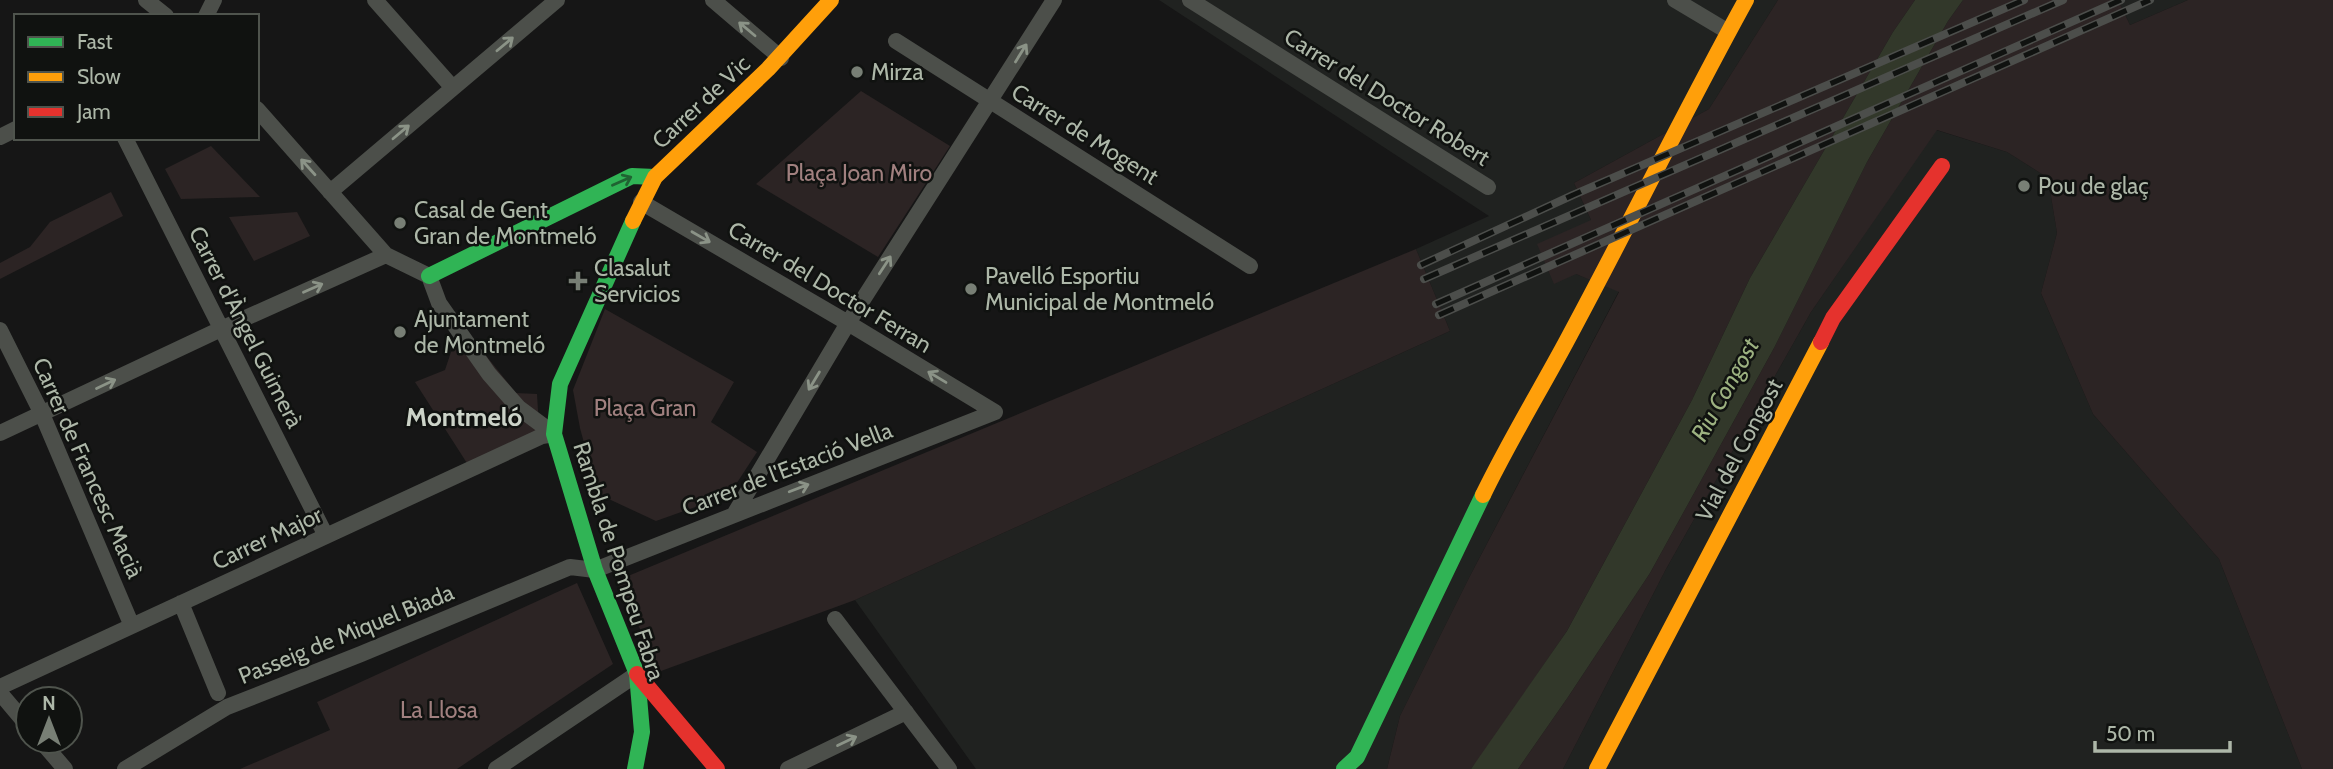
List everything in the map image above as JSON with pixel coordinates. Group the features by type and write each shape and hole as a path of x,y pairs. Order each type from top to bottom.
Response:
{"street":[{"path":"146,0 164,14"},
{"path":"375,0 453,88"},
{"path":"330,192 557,0"},
{"path":"713,0 781,58"},
{"name":"Carrer de Vic","path":"429,276 632,176 655,177 804,35 831,0"},
{"path":"735,513 848,323 1054,0"},
{"name":"Carrer del Doctor Robert","path":"1190,0 1488,187"},
{"path":"1675,0 1727,31"},
{"path":"1344,769 1357,757 1502,456 1572,332 1688,105 1746,0"},
{"name":"Carrer de Mogent","path":"895,41 1250,266"},
{"path":"259,111 386,255 429,276 439,303 489,374 519,408 554,434"},
{"name":"Carrer d'Àngel Guimerà","path":"126,140 326,536"},
{"name":"Vial del Congost","path":"1597,769 1833,318 1942,166"},
{"name":"Rambla de Pompeu Fabra","path":"635,769 642,732 637,674 594,570 554,434 560,384 655,177"},
{"name":"Carrer del Doctor Ferran","path":"642,202 996,412"},
{"path":"0,433 386,255"},
{"name":"Carrer de Francesc Macià","path":"0,330 42,414 132,626"},
{"name":"Carrer de l'Estació Vella","path":"594,570 996,412"},
{"name":"Carrer Major","path":"0,687 542,436 554,434"},
{"name":"Passeig de Miquel Biada","path":"125,769 227,707 570,567 594,570"},
{"path":"181,603 218,693"},
{"path":"835,620 949,769"},
{"path":"496,769 637,674 717,769"},
{"path":"0,693 14,710"},
{"path":"788,769 906,712"},
{"path":"642,732 657,718 674,720"},
{"path":"53,755 65,769"}],"shaded area":[{"path":"1159,0 1778,0 1709,109 1574,183 1591,220 1576,274 1619,291 1400,716 1387,769 976,769 855,600 1450,331 1416,249 1489,216"},
{"path":"2118,0 2188,0 2130,25"},
{"path":"1936,130 2007,152 2048,178 2057,233 2041,293 2093,414 2219,559 2302,769 1563,769 1666,569 1811,312"}],"green space":[{"path":"1778,0 1915,0 1893,32 1750,278 1692,400 1567,631 1471,769 1387,769 1400,716 1619,292 1576,274 1554,284 1537,244 1591,220 1574,183 1709,109"},
{"path":"1963,0 2118,0 2130,25 2188,0 2333,0 2333,769 2302,769 2219,559 2093,414 2041,293 2057,233 2048,178 2007,152 1937,130 1811,312 1666,569 1563,769 1518,769 1650,573 1774,348 1867,162 1948,21"},
{"name":"Plaça Joan Miro","path":"861,91 950,146 878,257 756,184"},
{"path":"211,146 260,197 181,199 165,169"},
{"path":"111,192 123,216 0,279 0,263 30,247 50,222"},
{"path":"297,212 310,236 254,261 229,217"},
{"path":"1416,249 1450,331 855,600 661,671 616,581"},
{"name":"Plaça Gran","path":"605,309 734,382 711,422 757,452 729,495 656,521 598,494 573,390"},
{"path":"472,338 516,393 537,394 540,443 472,471 415,382 445,370 451,352"},
{"name":"La Llosa","path":"577,583 613,664 457,769 240,769 330,730 317,702"}],"water":[{"name":"Riu Congost","path":"1915,0 1963,0 1948,21 1867,162 1774,348 1650,573 1518,769 1471,769 1567,631 1692,400 1750,278 1893,32"}],"railway":[{"path":"1421,265 1573,195 2024,0"},
{"path":"1424,279 2063,0"},
{"path":"1436,304 2121,0"},
{"path":"1439,315 2150,0"}],"traffic: fast":[{"path":"429,276 632,176 655,177"},
{"path":"633,221 560,384 554,434 595,570 637,674 642,732 635,769"},
{"path":"1344,769 1357,757 1483,495"}],"traffic: slow":[{"path":"633,221 655,177 768,69 831,0"},
{"path":"1483,495 1746,0"},
{"path":"1597,769 1821,342"}],"traffic: jam":[{"path":"1821,342 1833,318 1942,166"},
{"path":"637,674 717,769"}],"place":[{"name":"Mirza","path":"857,72"},
{"name":"Pou de glaç","path":"2024,186"},
{"name":"Casal de Gent Gran de Montmeló","path":"400,223"},
{"name":"Clasalut Servicios","path":"578,281"},
{"name":"Pavelló Esportiu Municipal de Montmeló","path":"971,289"},
{"name":"Ajuntament de Montmeló","path":"400,332"}],"district":[{"name":"Montmeló","path":"464,417"}]}
